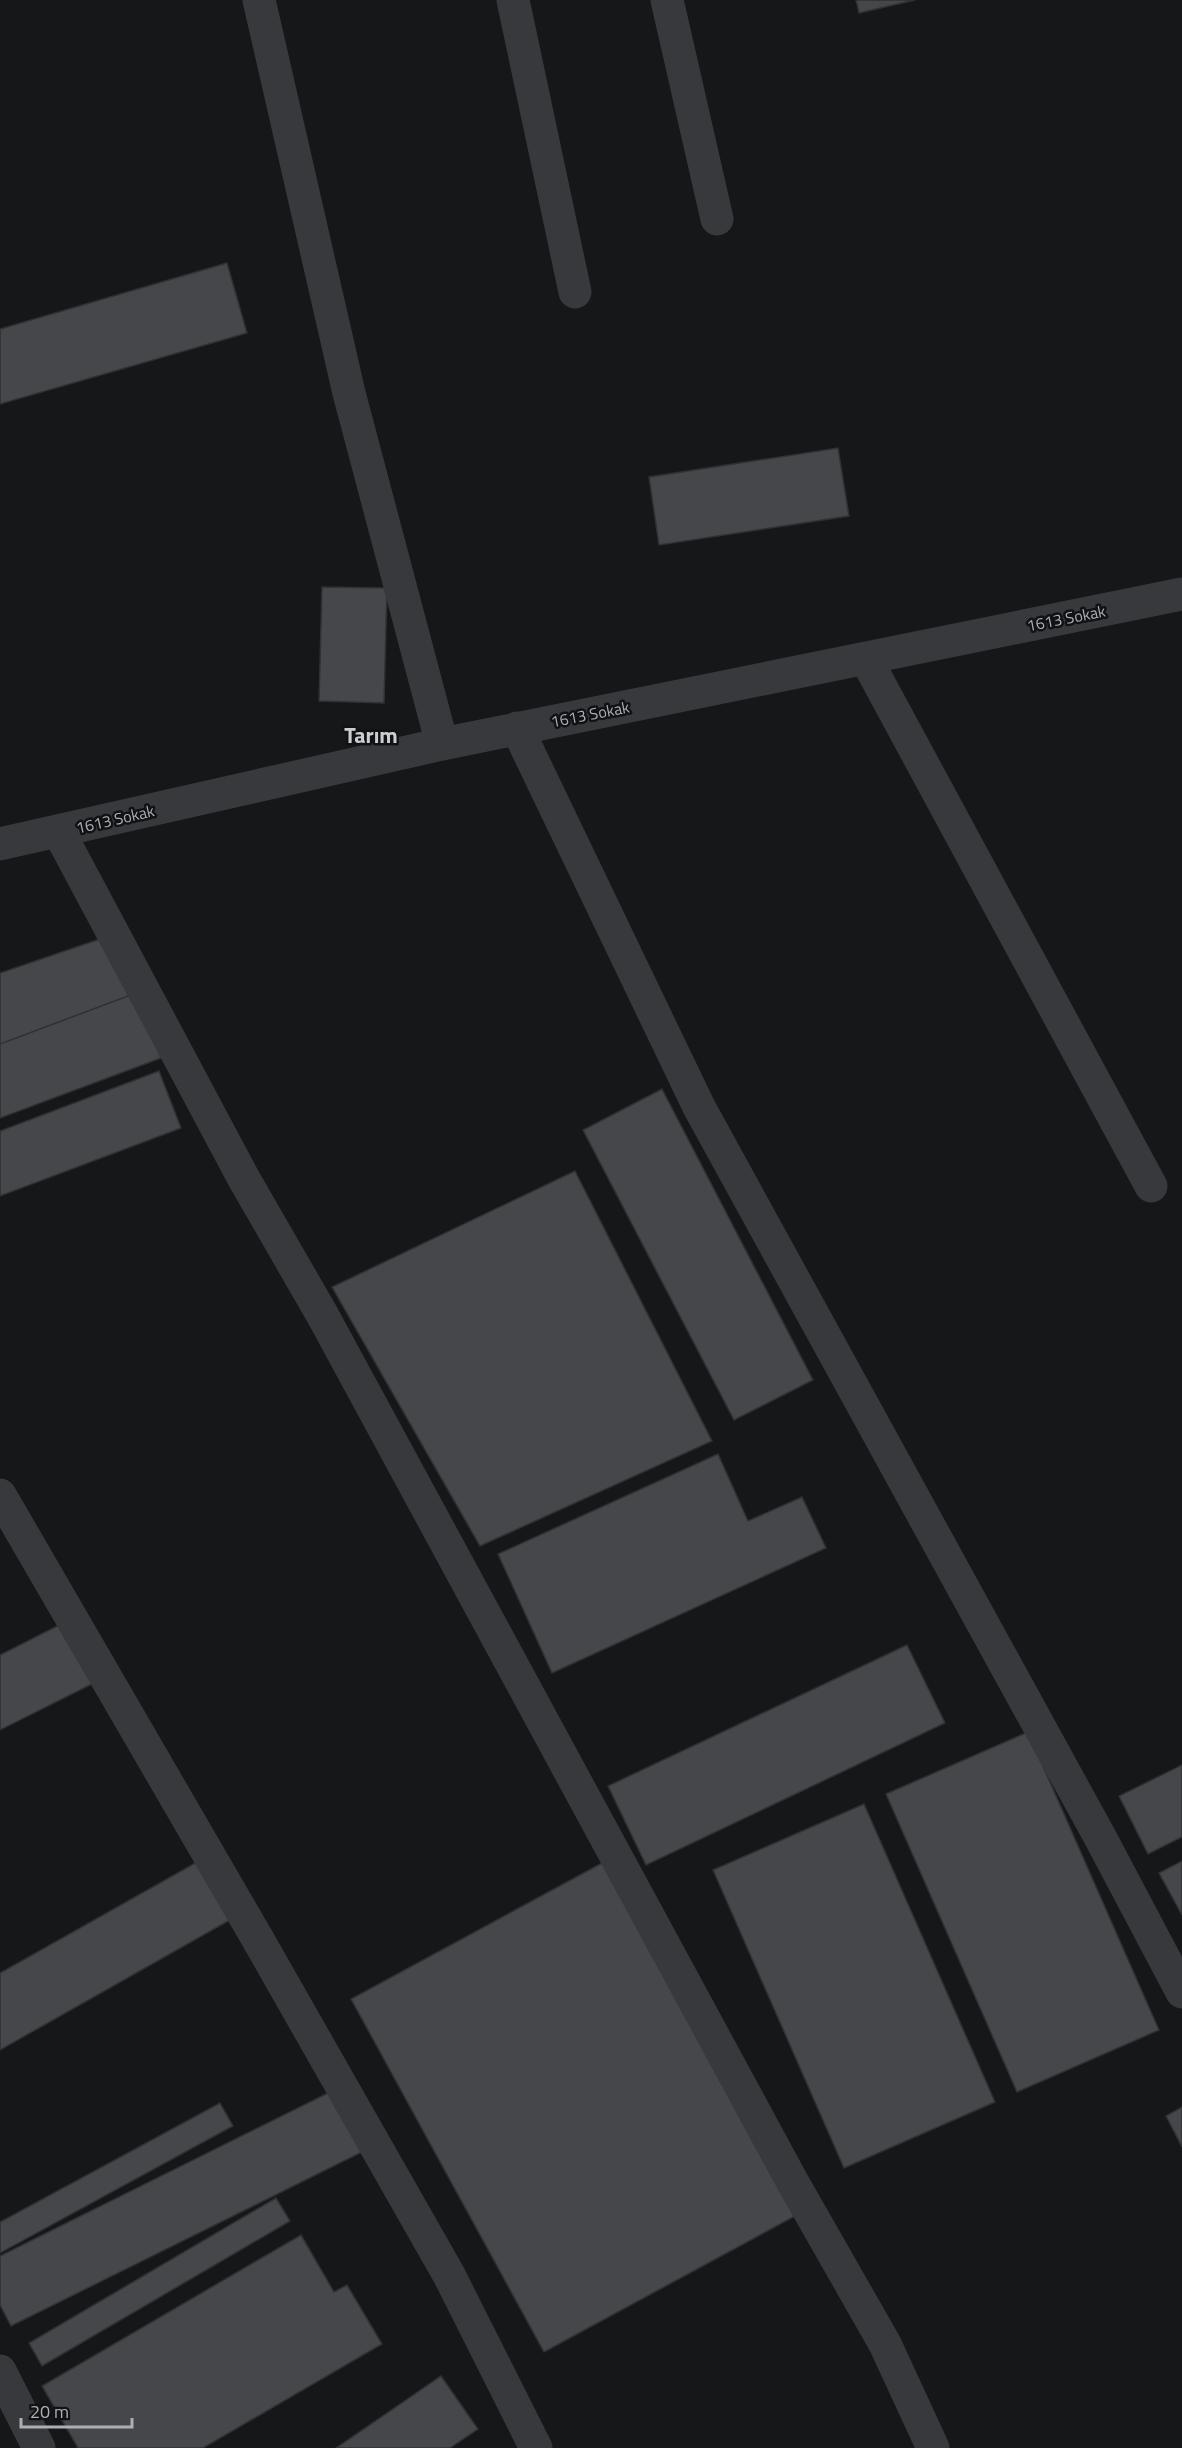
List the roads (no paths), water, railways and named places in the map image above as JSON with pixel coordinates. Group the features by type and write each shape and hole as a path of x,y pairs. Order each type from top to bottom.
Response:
{"street":[{"path":"259,0 349,393 442,744"},
{"path":"513,0 575,292"},
{"path":"667,0 717,219"},
{"name":"1613 Sokak","path":"0,844 517,728 1182,594"},
{"path":"866,659 1151,1186"},
{"path":"517,728 699,1107 1100,1837 1182,1992"},
{"path":"59,832 238,1169 328,1326 792,2181 885,2344 933,2448"},
{"path":"0,1495 260,1943 449,2275 536,2448"},
{"path":"0,2371 39,2448"}],"district":[{"name":"Tarım","path":"371,735"}]}
